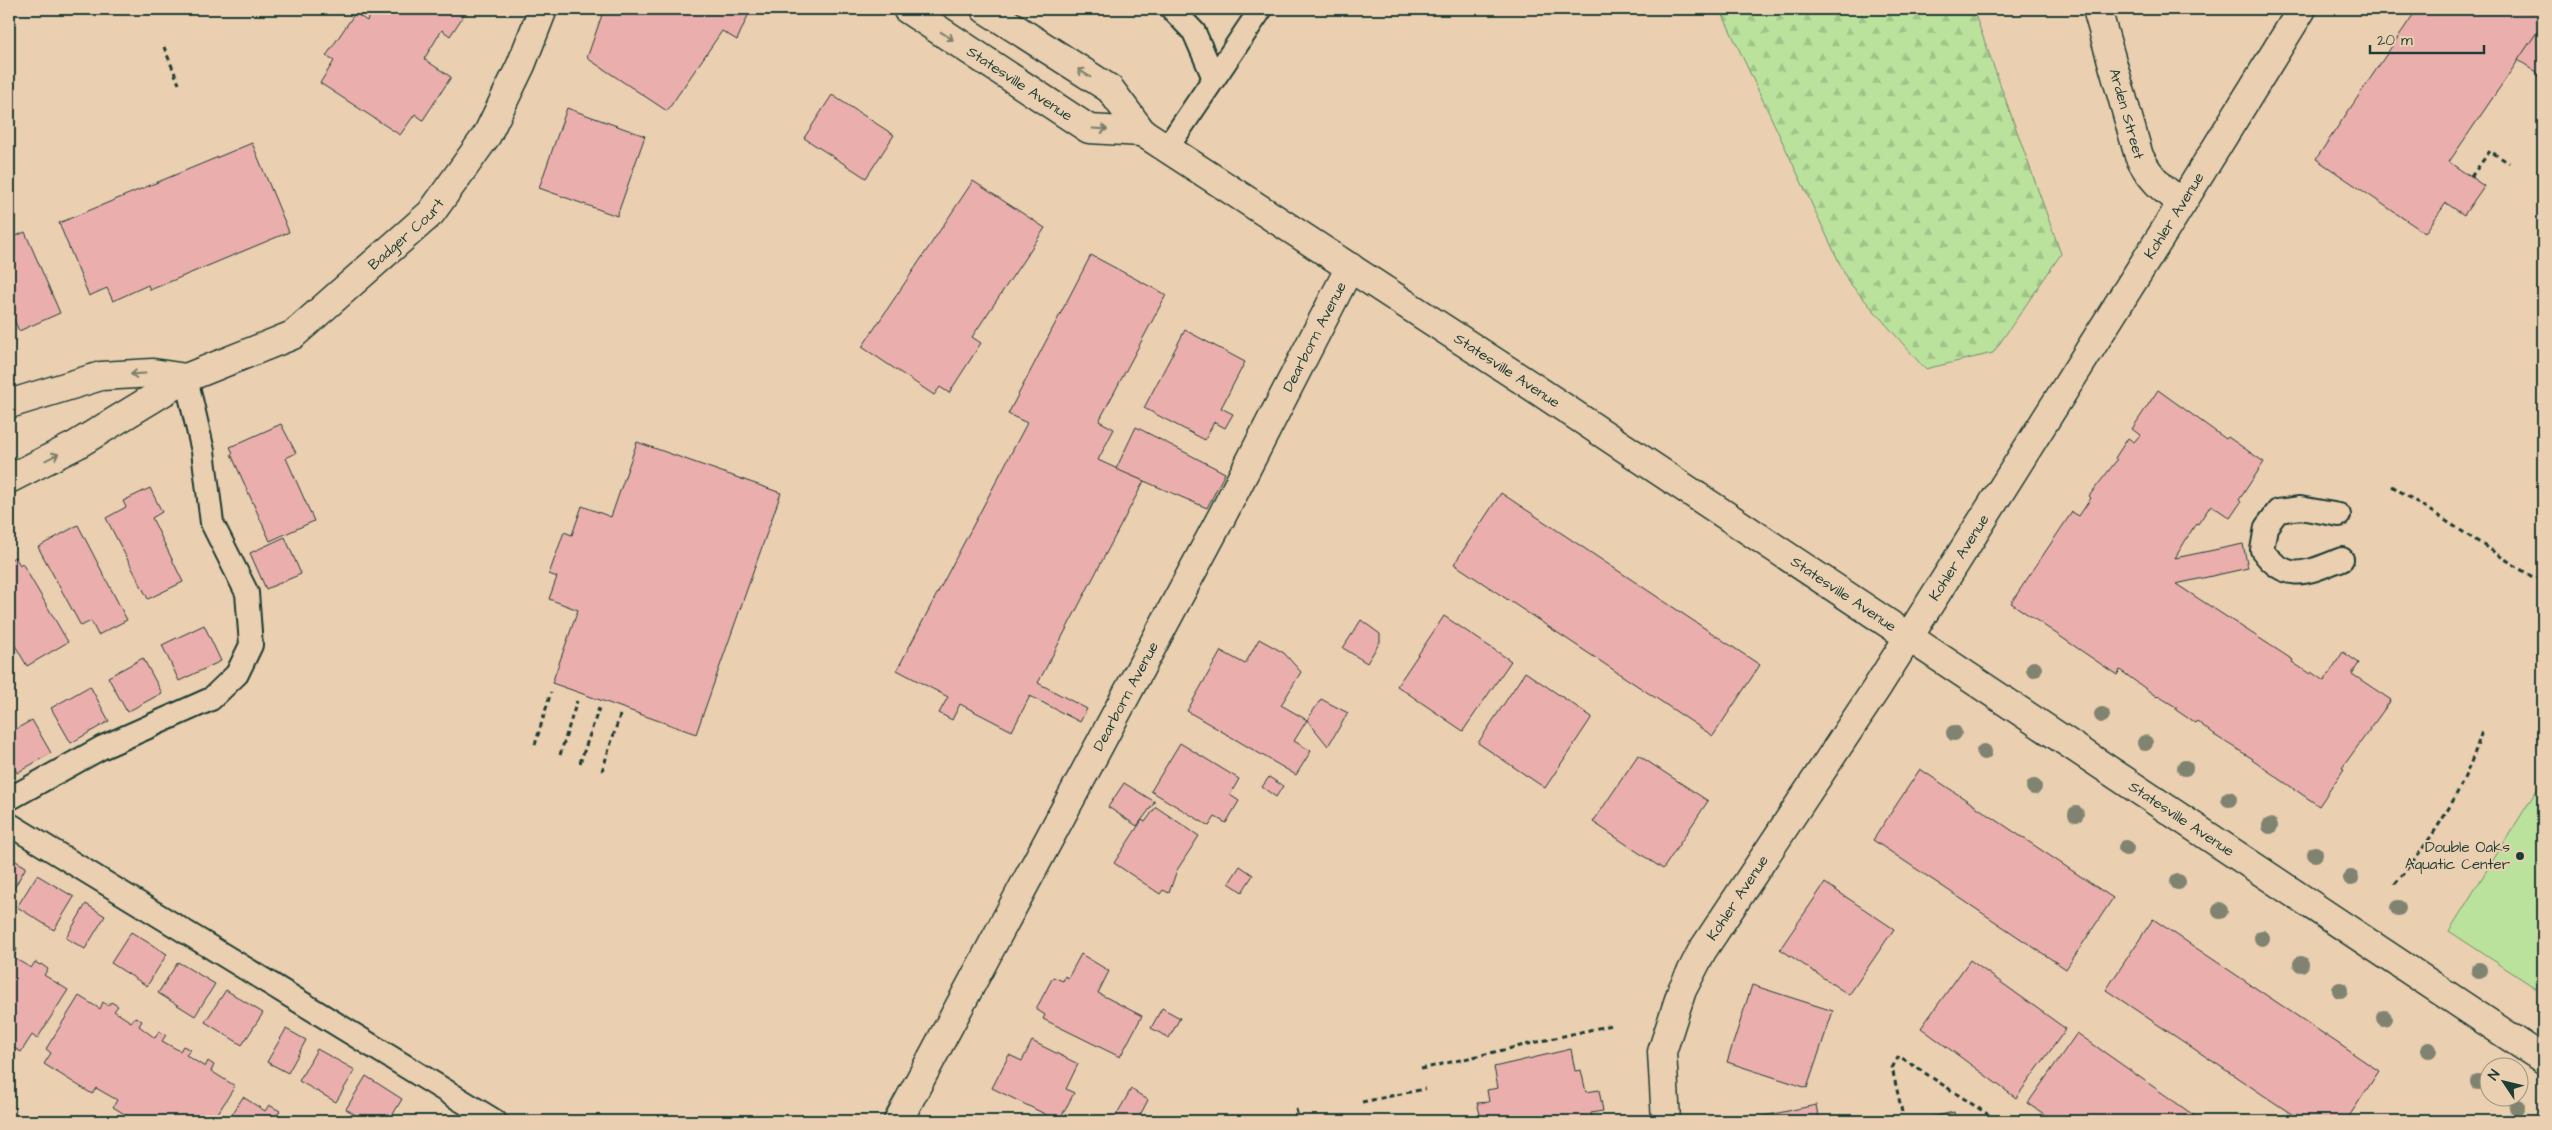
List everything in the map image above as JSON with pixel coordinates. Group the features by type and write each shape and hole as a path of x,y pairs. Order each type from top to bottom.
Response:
{"street":[{"name":"Badger Court","path":"9,479 76,445 186,378 293,335 431,213 487,135 521,65 543,9"},
{"name":"Statesville Avenue","path":"907,9 1090,129 1142,132"},
{"name":"Arden Street","path":"2097,9 2139,156 2145,168 2162,190 2182,203"},
{"name":"Kohler Avenue","path":"1666,1121 1662,1052 1682,990 1715,929 1876,689 2302,9"},
{"name":"Statesville Avenue","path":"1003,13 1110,89 1142,132 1350,267 2543,1059"},
{"name":"Dearborn Avenue","path":"898,1121 1222,516 1350,267"},
{"path":"9,404 101,376 153,373 186,378"}],"lane":[{"path":"1172,9 1194,32 1214,78"},
{"path":"1167,148 1261,9"},
{"path":"9,799 101,748 211,699 237,674 251,645 247,593 212,523 203,451 186,378"},
{"path":"2339,515 2300,508 2278,511 2266,527 2262,550 2273,565 2290,573 2310,571 2342,559"},
{"path":"9,824 495,1121"}],"path":[{"path":"164,47 179,84"},
{"path":"2471,177 2490,151 2509,163"},
{"path":"2392,486 2531,576 2543,578"},
{"path":"534,745 551,692"},
{"path":"560,755 577,701"},
{"path":"580,763 598,708"},
{"path":"602,771 620,715"},
{"path":"2395,884 2425,846 2452,805 2470,769 2482,731"},
{"path":"1421,1068 1611,1025"},
{"path":"1902,1112 1892,1068 1899,1056 1998,1121"},
{"path":"1362,1102 1425,1089"},
{"path":"1296,1109 1299,1121"},
{"path":"1989,1115 1990,1121"}],"green space":[{"path":"1720,9 1973,9 2061,254 1993,353 1925,369 1848,281"},
{"name":"Double Oaks Aquatic Center","path":"2543,780 2543,993 2449,931"}],"building":[{"path":"372,9 468,9 450,36 442,30 424,59 451,77 423,120 415,114 400,135 320,83 334,61 326,56 355,13 367,21"},
{"path":"604,9 747,9 750,11 737,40 722,31 667,111 587,58"},
{"path":"2417,9 2543,9 2543,24 2449,162 2484,186 2464,215 2446,203 2425,233 2316,159"},
{"path":"2541,26 2543,28 2543,103 2537,72 2518,60"},
{"path":"832,95 894,135 866,178 804,138"},
{"path":"567,108 645,136 617,216 539,188"},
{"path":"252,143 289,232 150,290 148,285 113,301 107,288 89,296 59,223"},
{"path":"973,181 1045,228 972,337 981,343 949,393 940,387 934,395 862,347"},
{"path":"25,232 60,313 19,331 9,308 9,239"},
{"path":"1091,255 1166,295 1099,421 1114,429 1098,460 1144,481 1038,683 1087,709 1080,722 1030,696 1012,731 960,704 952,720 939,713 948,697 897,670 1027,423 1008,414"},
{"path":"1185,330 1245,362 1221,408 1233,414 1225,428 1214,422 1205,440 1144,408"},
{"path":"2158,390 2226,439 2228,437 2264,462 2239,500 2241,502 2230,518 2211,505 2198,524 2196,523 2175,558 2243,544 2248,568 2176,584 2293,660 2292,662 2310,674 2311,672 2324,681 2343,652 2359,663 2352,674 2391,700 2342,768 2344,769 2319,806 2253,759 2214,735 2197,721 2195,723 2176,710 2176,707 2157,697 2120,670 2117,675 2011,603 2072,512 2079,516 2091,498 2089,496 2117,460 2115,458 2128,438 2134,442 2140,435 2132,429"},
{"path":"281,424 296,453 286,458 314,521 270,541 231,454 233,453 230,447"},
{"path":"1136,427 1225,473 1207,508 1116,469"},
{"path":"637,442 781,493 696,734 552,683 578,610 549,599 557,577 549,574 564,532 572,535 582,506 611,517"},
{"path":"150,488 162,512 152,518 183,582 148,599 106,518 126,507 123,501"},
{"path":"1501,493 1760,665 1713,736 1454,564"},
{"path":"78,525 127,620 98,635 91,621 81,626 38,547"},
{"path":"285,537 301,574 266,589 250,553"},
{"path":"15,557 20,565 22,563 68,642 27,666 9,635 9,560"},
{"path":"1444,616 1511,661 1463,731 1397,686"},
{"path":"1361,620 1380,634 1380,642 1367,663 1343,648"},
{"path":"204,625 221,661 179,681 162,645"},
{"path":"1259,639 1284,653 1301,672 1281,705 1307,720 1294,741 1311,751 1296,775 1187,711 1221,651 1245,664"},
{"path":"143,658 162,693 127,712 108,677"},
{"path":"1525,672 1592,717 1545,788 1478,743"},
{"path":"90,686 109,721 71,743 51,708"},
{"path":"1321,699 1348,713 1328,746 1307,720"},
{"path":"32,720 51,753 17,773 9,759 9,733"},
{"path":"1180,743 1239,779 1230,795 1239,801 1226,823 1215,817 1209,826 1151,791"},
{"path":"1638,755 1708,801 1663,869 1593,822"},
{"path":"1920,769 2113,898 2066,969 1873,840"},
{"path":"1269,777 1283,786 1276,797 1262,787"},
{"path":"1124,783 1155,802 1137,826 1108,807"},
{"path":"1156,807 1199,836 1177,870 1169,893 1163,890 1160,894 1114,863 1142,820 1145,822"},
{"path":"9,857 26,867 9,897"},
{"path":"1240,866 1253,875 1242,892 1229,883"},
{"path":"37,875 74,897 54,930 17,907"},
{"path":"1825,883 1894,929 1849,995 1780,949"},
{"path":"86,904 105,916 85,949 66,938"},
{"path":"2153,919 2379,1071 2346,1121 2302,1121 2106,990"},
{"path":"131,932 167,954 147,986 111,963"},
{"path":"12,946 17,949 14,958 31,968 35,962 41,964 48,969 44,975 68,990 37,1039 32,1035 21,1052 9,1045 9,951"},
{"path":"1081,954 1109,971 1098,993 1142,1016 1120,1057 1043,1019 1045,1015 1036,1009 1053,977 1063,981 1065,976 1068,978"},
{"path":"1970,960 2066,1029 2016,1098 1921,1028"},
{"path":"178,962 215,984 195,1016 158,993"},
{"path":"1752,985 1833,1011 1807,1088 1727,1062"},
{"path":"226,990 263,1013 242,1045 205,1022"},
{"path":"79,996 100,1009 103,1002 108,1006 111,1002 118,1006 114,1011 131,1022 135,1017 142,1021 139,1026 155,1038 159,1031 166,1035 162,1041 180,1051 183,1046 191,1050 186,1055 205,1067 208,1061 214,1065 211,1071 235,1086 213,1121 136,1121 113,1107 117,1100 96,1088 92,1094 44,1064 51,1053 46,1049"},
{"path":"1162,1008 1180,1018 1169,1038 1151,1028"},
{"path":"286,1029 306,1040 288,1073 267,1062"},
{"path":"2077,1033 2202,1121 2054,1121 2028,1103"},
{"path":"1032,1041 1078,1064 1066,1089 1074,1093 1059,1121 992,1088 1009,1055 1022,1061"},
{"path":"317,1049 355,1070 336,1102 299,1081"},
{"path":"1571,1049 1575,1071 1581,1070 1586,1092 1599,1090 1603,1111 1591,1113 1593,1121 1482,1121 1477,1103 1489,1102 1487,1090 1498,1088 1494,1067"},
{"path":"366,1076 402,1099 389,1121 365,1121 346,1109"},
{"path":"1131,1089 1148,1100 1137,1121 1113,1121"},
{"path":"243,1097 265,1111 269,1105 280,1111 276,1117 283,1121 228,1121"},
{"path":"1816,1105 1819,1121 1741,1121"},
{"path":"1954,1112 1956,1121 1913,1121"}],"place":[{"name":"Double Oaks Aquatic Center","path":"2520,856"}]}
